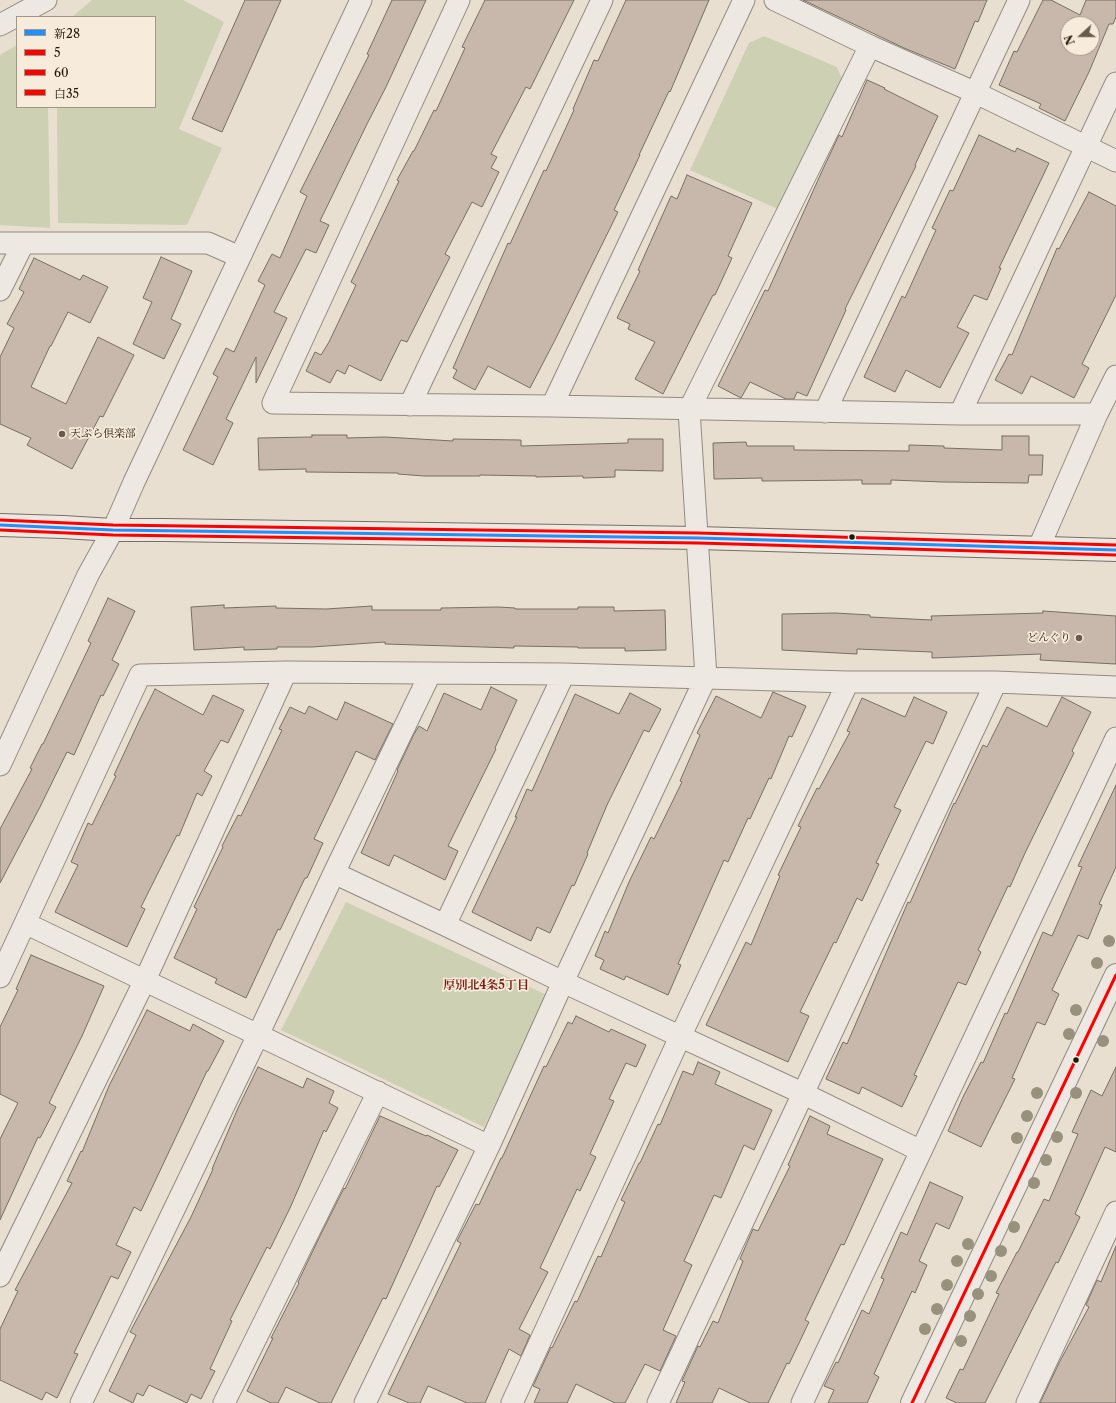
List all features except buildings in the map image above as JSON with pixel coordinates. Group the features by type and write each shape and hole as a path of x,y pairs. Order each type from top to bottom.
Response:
{"main road":[{"path":"0,525 113,530 698,538 1116,550"},
{"path":"912,1403 1116,975"}],"street":[{"path":"17,16 46,0"},
{"path":"0,765 88,575 113,530 134,482 361,0"},
{"path":"459,0 273,403 552,406 689,410 960,414 1097,414"},
{"path":"410,405 602,0"},
{"path":"552,406 744,0"},
{"path":"775,0 870,46 974,92 1116,161"},
{"path":"825,412 974,92 1019,0"},
{"path":"0,25 16,16"},
{"path":"365,1403 489,1146 563,982 706,677 689,410 870,46"},
{"path":"960,414 1116,82"},
{"path":"0,243 208,243 240,257"},
{"path":"0,290 23,244"},
{"path":"1039,547 1097,414 1116,376"},
{"path":"0,1276 145,980 286,672"},
{"path":"0,977 140,675 286,672 564,674 848,682 996,682 1116,687"},
{"path":"81,1403 430,674"},
{"path":"445,925 564,674"},
{"path":"512,1403 680,1037 848,682"},
{"path":"658,1403 996,682"},
{"path":"802,1403 1116,738"},
{"path":"334,873 920,1151"},
{"path":"25,923 489,1146"},
{"path":"224,1403 378,1092"},
{"path":"1027,1403 1116,1212"}],"green space":[{"path":"92,0 183,0 224,22 179,129 222,148 187,225 58,223 57,108 156,108 156,16 73,16"},
{"path":"764,36 837,67 842,79 778,209 690,170 749,43"},
{"path":"16,46 16,108 48,108 50,228 0,225 0,55"},
{"path":"346,902 547,995 484,1127 281,1030"}],"transit line":[{"name":"60","path":"0,520 113,525 698,533 1116,545"},
{"name":"新28","path":"0,525 113,530 698,538 1116,550"},
{"name":"5","path":"0,530 113,535 698,543 1116,555"},
{"name":"白35","path":"912,1403 1116,975"}],"place":[{"name":"天ぷら倶楽部","path":"62,434"},
{"name":"どんぐり","path":"1079,638"}],"district":[{"name":"厚別北4条5丁目","path":"486,986"}]}
